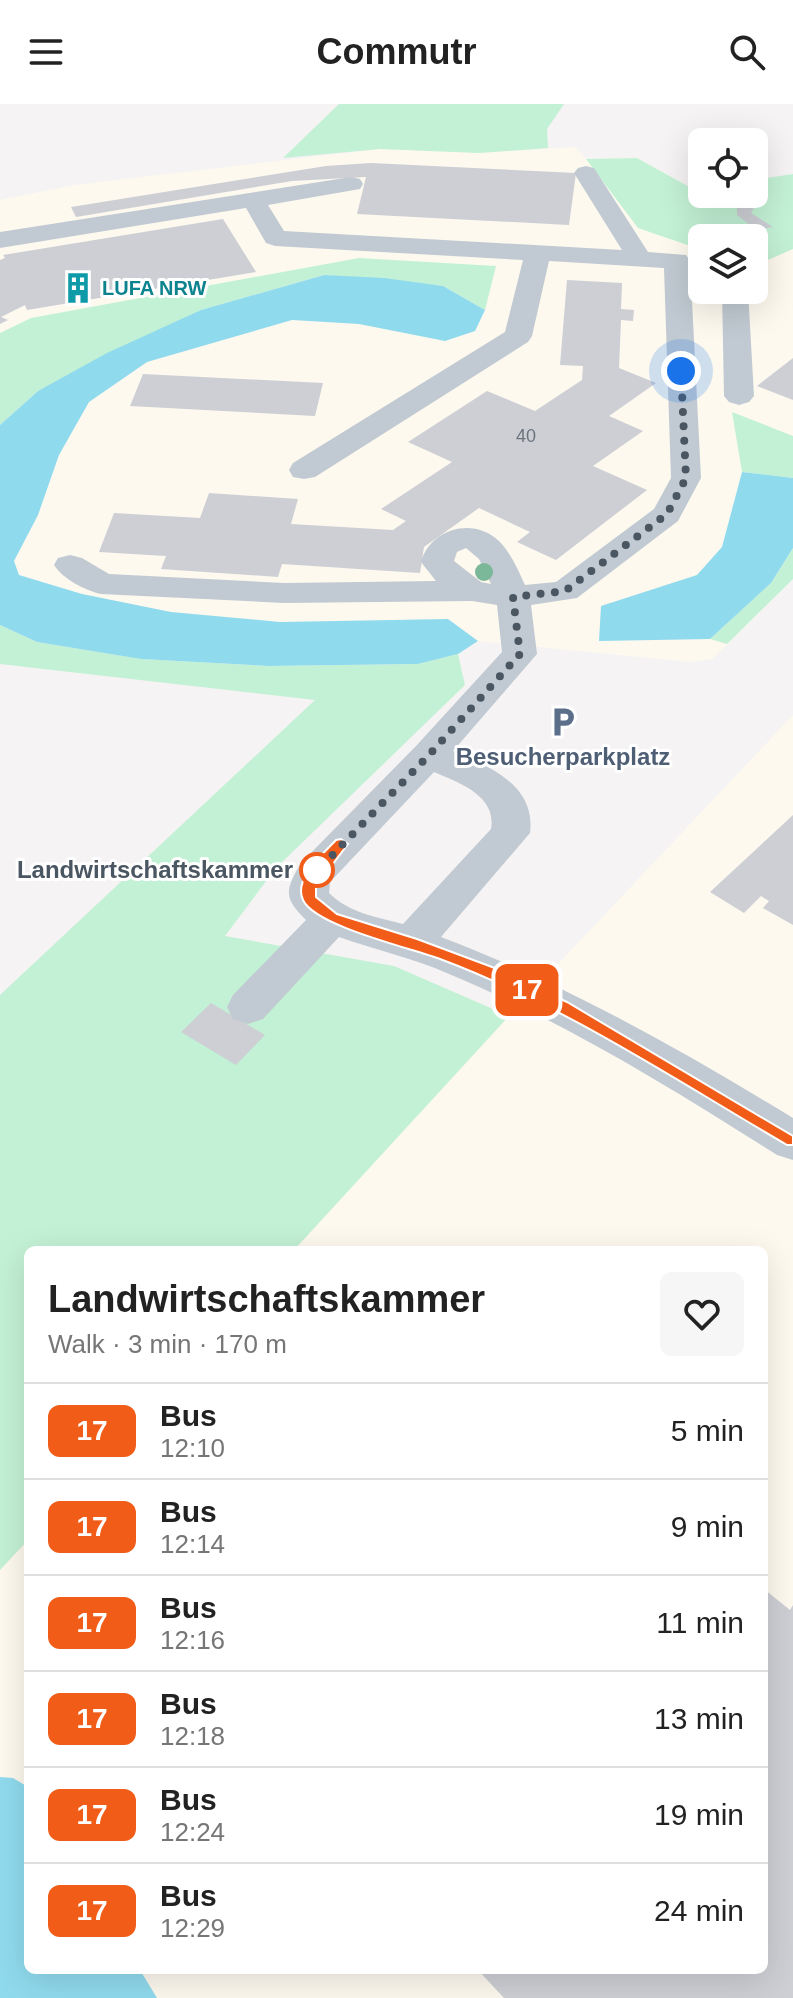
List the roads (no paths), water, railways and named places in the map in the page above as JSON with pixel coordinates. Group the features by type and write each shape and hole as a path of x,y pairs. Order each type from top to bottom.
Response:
{"street":[{"path":"586,173 640,259"},
{"path":"0,240 351,184"},
{"path":"70,565 101,584 282,593 472,591 513,597 565,591 667,514 686,478 677,261 275,238 253,199"},
{"path":"304,470 518,336 538,253"},
{"path":"736,304 739,396"},
{"path":"472,591 449,576 437,562 439,552 447,543 460,537 478,541 497,558 513,597 520,654 429,755 315,873 308,886 309,898 332,918 486,971 561,1006 793,1141"},
{"path":"411,943 510,833 514,820 513,807 495,788 429,755"},
{"path":"248,1007 332,918"}],"water":[{"path":"324,275 384,278 443,286 485,310 475,331 445,341 359,324 292,320 147,362 89,402 59,455 38,515 14,561 19,575 82,594 171,612 280,622 448,619 478,641 458,654 418,664 268,666 141,659 37,642 0,625 0,425 38,391 107,353 201,310"},
{"path":"742,472 793,478 793,548 771,583 710,639 599,641 601,606 697,575 722,547"},
{"path":"0,1777 13,1778 24,1785 24,1974 142,1974 157,1998 0,1998"}],"place":[{"name":"LUFA NRW","path":"78,288"},
{"name":"Besucherparkplatz","path":"563,722"},
{"name":"Landwirtschaftskammer","path":"317,870"}]}
